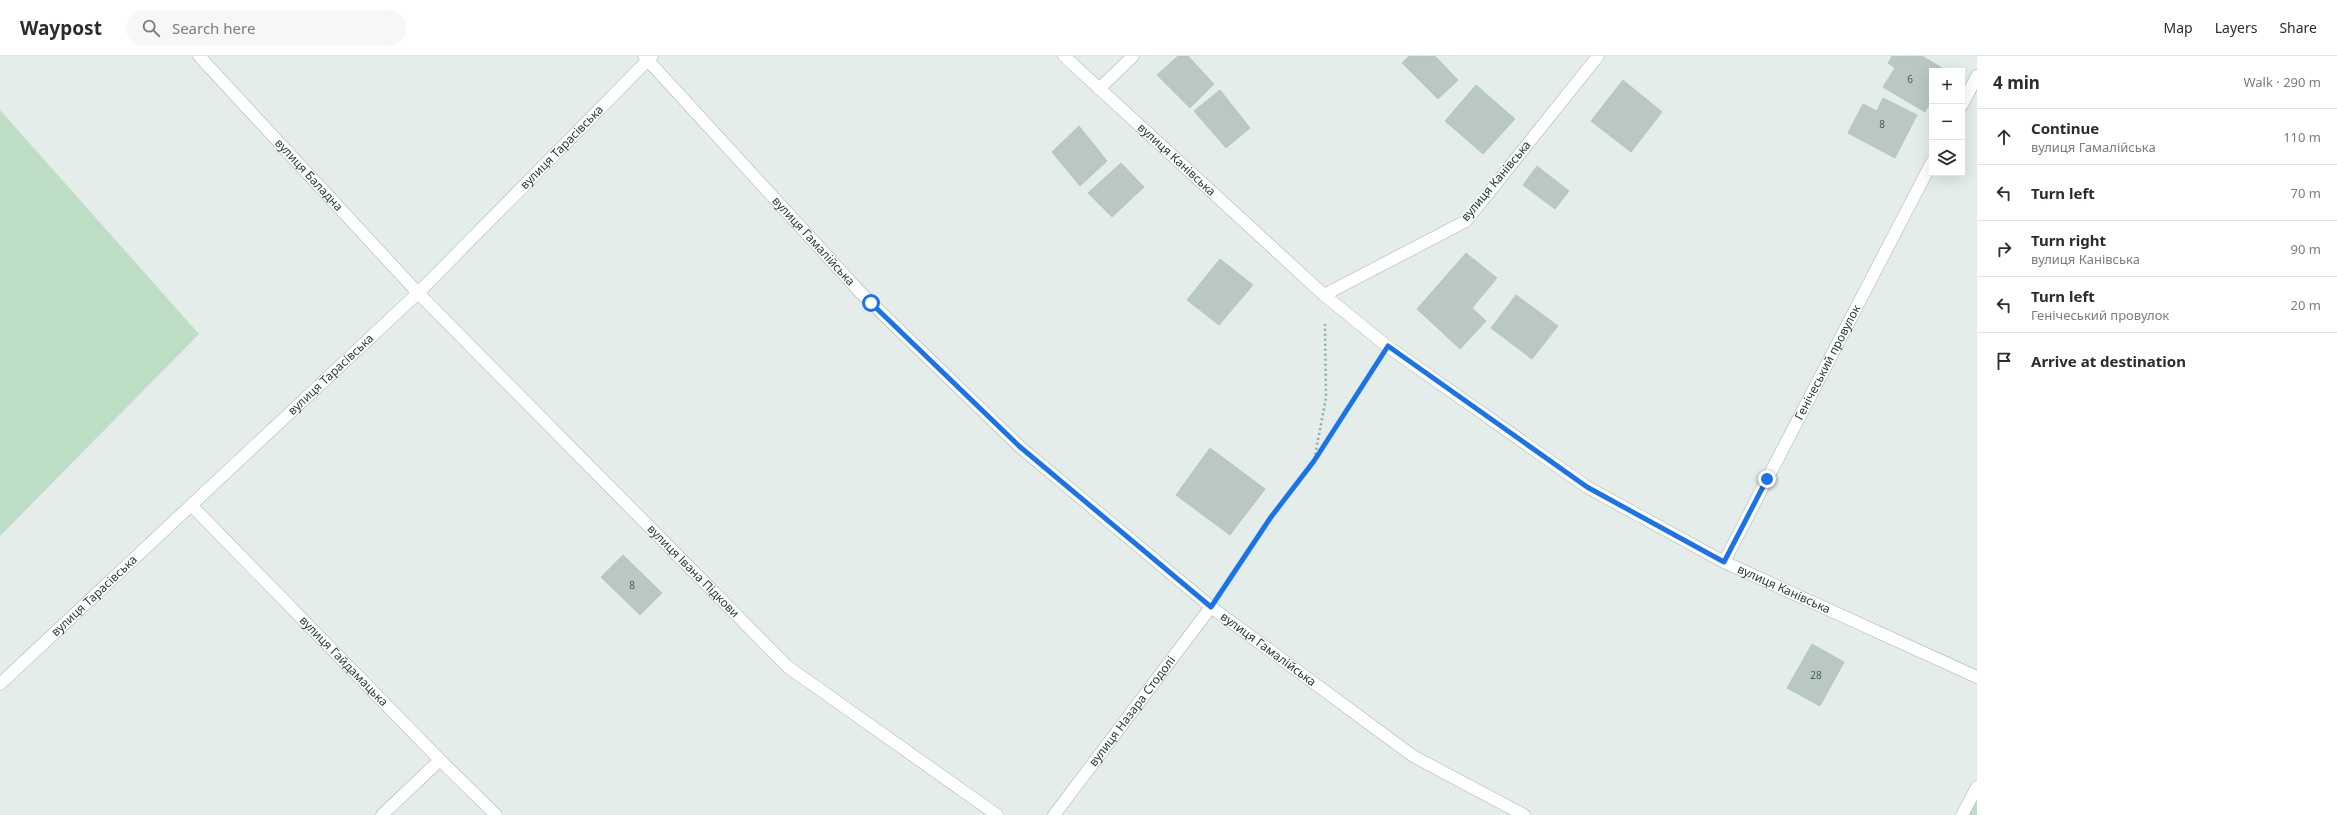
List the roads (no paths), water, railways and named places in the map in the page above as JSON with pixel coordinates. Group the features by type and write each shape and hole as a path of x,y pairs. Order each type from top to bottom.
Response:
{"street":[{"name":"вулиця Баладна","path":"199,56 418,293"},
{"name":"вулиця Канівська","path":"1064,56 1324,295 1388,346 1587,487 1724,562 1977,677"},
{"path":"1099,89 1133,56"},
{"name":"вулиця Канівська","path":"1324,295 1466,221 1598,56"},
{"name":"вулиця Тарасівська","path":"0,684 418,293 648,57"},
{"name":"вулиця Гамалійська","path":"648,57 865,297 1019,446 1211,607 1413,756 1524,815"},
{"path":"1963,104 1977,76"},
{"name":"Генічеський провулок","path":"1724,562 1929,168"},
{"name":"вулиця Івана Підкови","path":"418,293 788,667 997,815"},
{"name":"вулиця Гайдамацька","path":"192,506 440,760 496,815"},
{"name":"вулиця Назара Стодолі","path":"1054,815 1211,607"},
{"path":"382,815 440,760"},
{"path":"1962,815 1977,787"}]}
